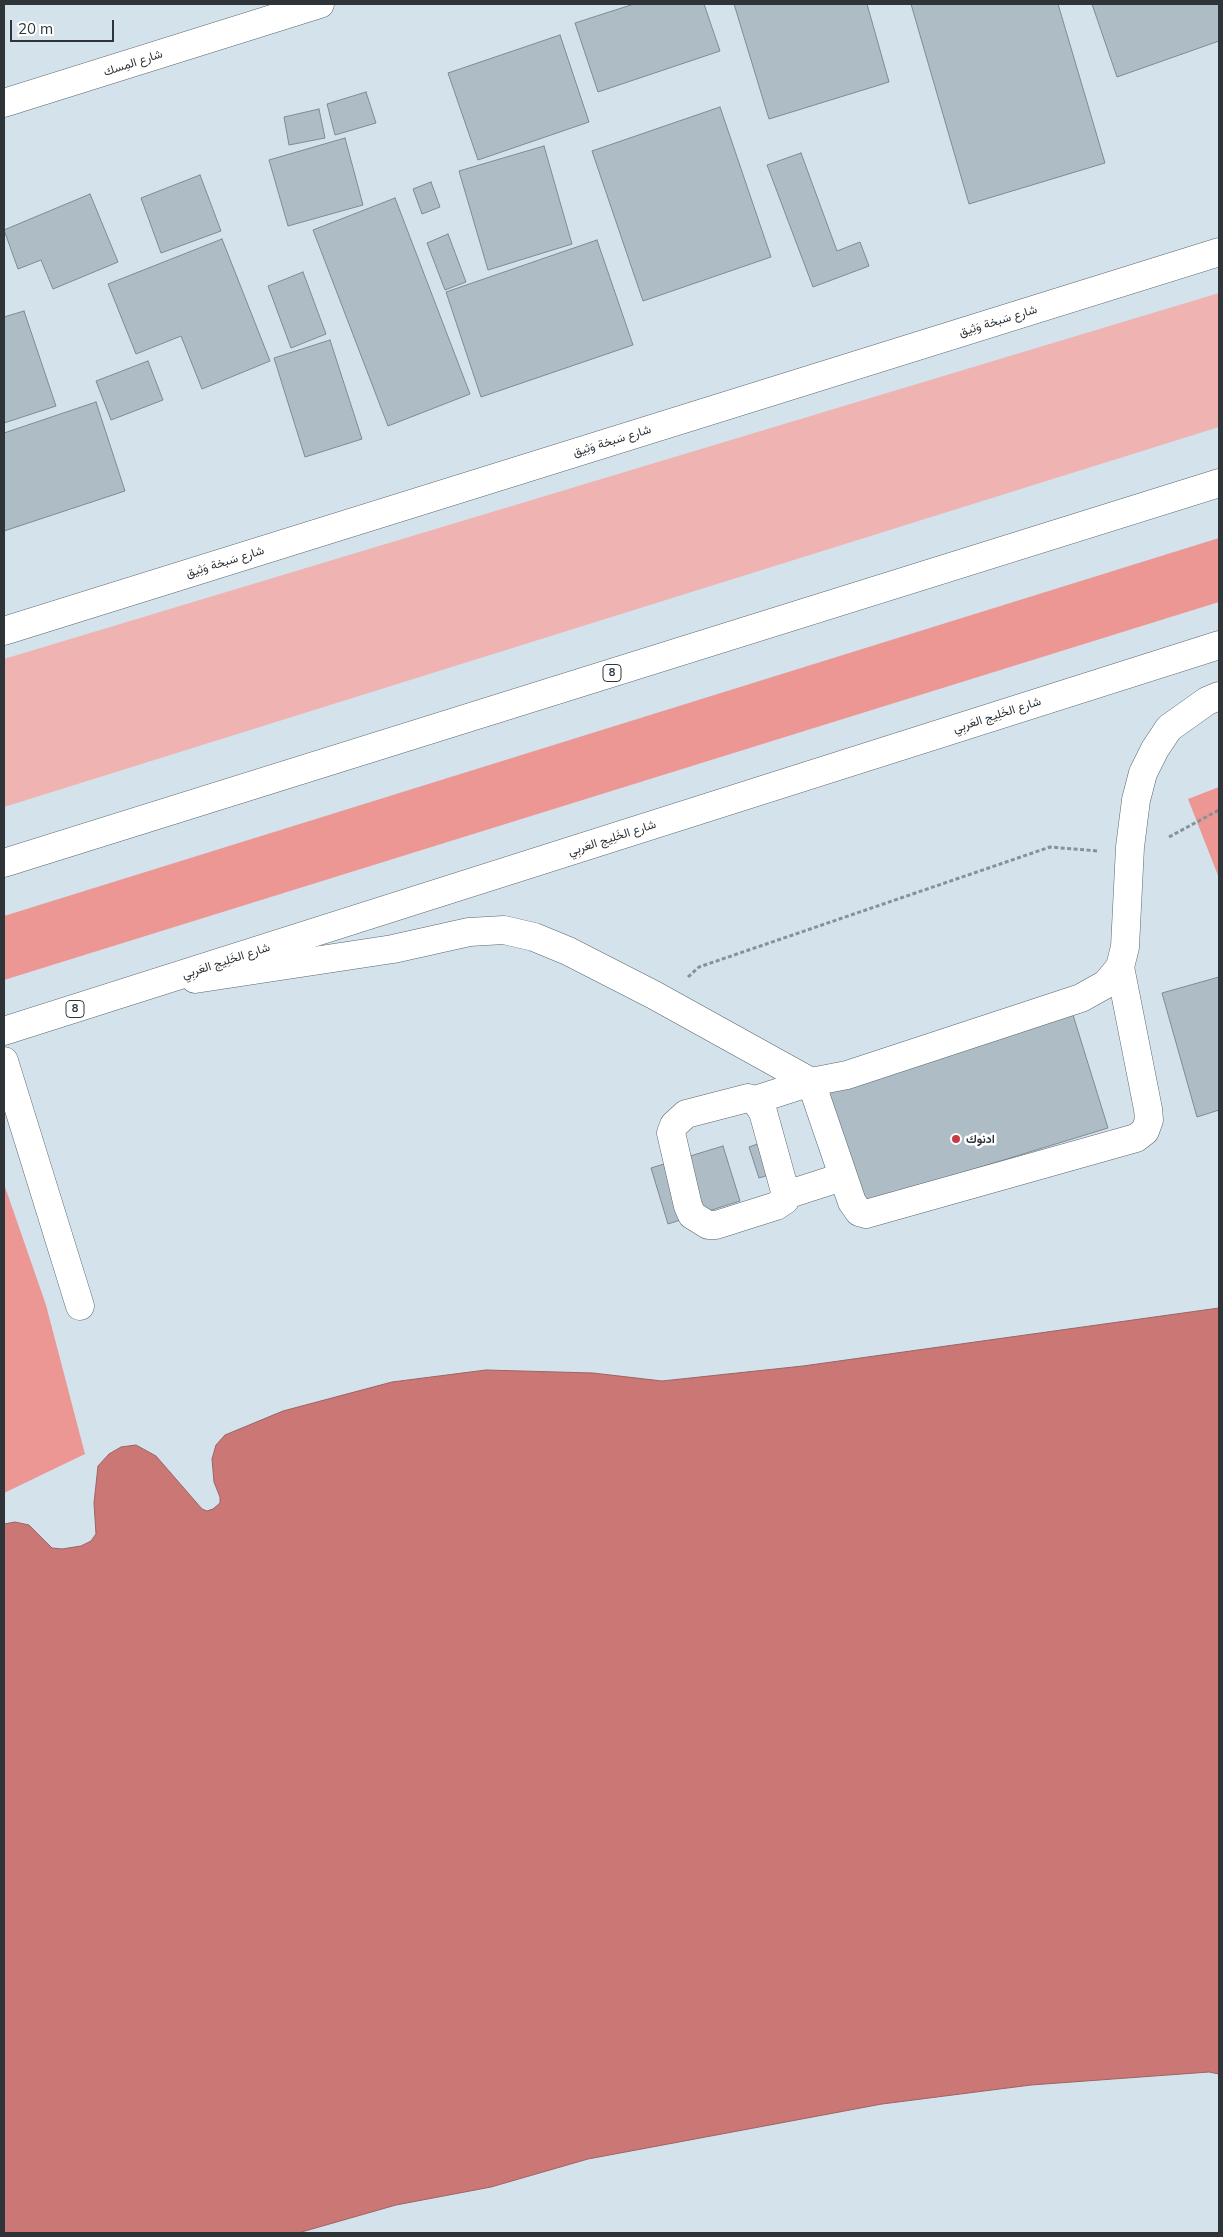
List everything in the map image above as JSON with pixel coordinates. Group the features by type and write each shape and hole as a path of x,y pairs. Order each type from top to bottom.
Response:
{"main road":[{"name":"شارع المِسك","path":"4,103 320,4"},
{"name":"شارع سَبخة وَثِيق","path":"4,631 1219,252"},
{"name":"8","path":"4,862 1219,483"},
{"name":"شارع الخَلِيج العَربِي","path":"4,1031 1219,645"},
{"path":"842,1177 786,1195 781,1204 716,1225 700,1222 692,1216 688,1206 671,1140 674,1126 686,1114 748,1098 755,1100 811,1082 847,1075 1081,998 1106,984 1120,966 1125,947 1130,847 1136,800 1143,773 1155,749 1169,728 1207,701 1219,696"},
{"path":"147,986 393,949 469,932 504,930 534,937 568,952 662,1000 811,1082 854,1208 866,1214 1136,1138 1145,1130 1149,1120 1148,1109 1120,966"},
{"path":"4,1061 80,1306"},
{"path":"755,1100 763,1112 786,1195"}],"path":[{"path":"1169,837 1219,810"},
{"path":"682,983 699,967 1050,847 1104,851"}],"shaded area":[{"path":"1219,293 1219,427 4,807 4,659"},
{"path":"1219,538 1219,602 4,980 4,916"},
{"path":"1219,787 1219,878 1188,799"},
{"path":"4,1184 46,1305 85,1454 4,1493"},
{"path":"1219,1308 1219,2074 1209,2072 1031,2085 882,2104 588,2159 491,2187 396,2205 298,2233 4,2233 4,1524 15,1522 29,1525 52,1548 62,1549 81,1546 91,1541 96,1534 94,1503 98,1466 109,1454 121,1447 136,1445 156,1456 202,1509 207,1511 213,1509 220,1503 220,1497 214,1482 212,1459 216,1445 225,1435 283,1411 392,1382 486,1370 593,1373 662,1381 803,1366"}],"building":[{"path":"634,4 704,4 720,51 598,92 575,23"},
{"path":"734,4 867,4 889,82 769,119"},
{"path":"911,4 1058,4 1105,163 969,204"},
{"path":"1092,4 1219,4 1219,41 1117,77"},
{"path":"560,35 589,122 478,160 448,73"},
{"path":"366,92 376,123 335,135 327,104"},
{"path":"720,107 771,257 643,301 592,151"},
{"path":"319,109 325,138 289,145 284,117"},
{"path":"345,138 363,205 288,226 269,160"},
{"path":"544,146 572,244 488,270 459,171"},
{"path":"801,153 837,251 860,242 869,266 813,287 767,165"},
{"path":"200,175 221,231 161,253 141,198"},
{"path":"431,182 440,207 422,214 413,189"},
{"path":"90,194 118,262 53,289 41,260 18,269 4,230"},
{"path":"395,198 470,394 388,426 313,230"},
{"path":"448,234 466,282 445,290 427,243"},
{"path":"222,239 270,361 202,389 181,336 136,354 108,284"},
{"path":"597,240 633,345 481,397 446,292"},
{"path":"303,272 326,334 291,348 268,286"},
{"path":"24,311 56,406 4,423 4,317"},
{"path":"330,340 362,439 305,457 274,358"},
{"path":"148,361 163,400 111,420 96,381"},
{"path":"96,402 125,491 4,531 4,433"},
{"path":"1219,977 1219,1110 1197,1117 1162,993"},
{"path":"1073,1015 1108,1128 863,1203 828,1090"},
{"path":"780,1136 791,1168 759,1178 749,1147"},
{"path":"723,1146 740,1201 668,1224 651,1168"}],"place":[{"name":"ادنوك","path":"956,1139"}]}
